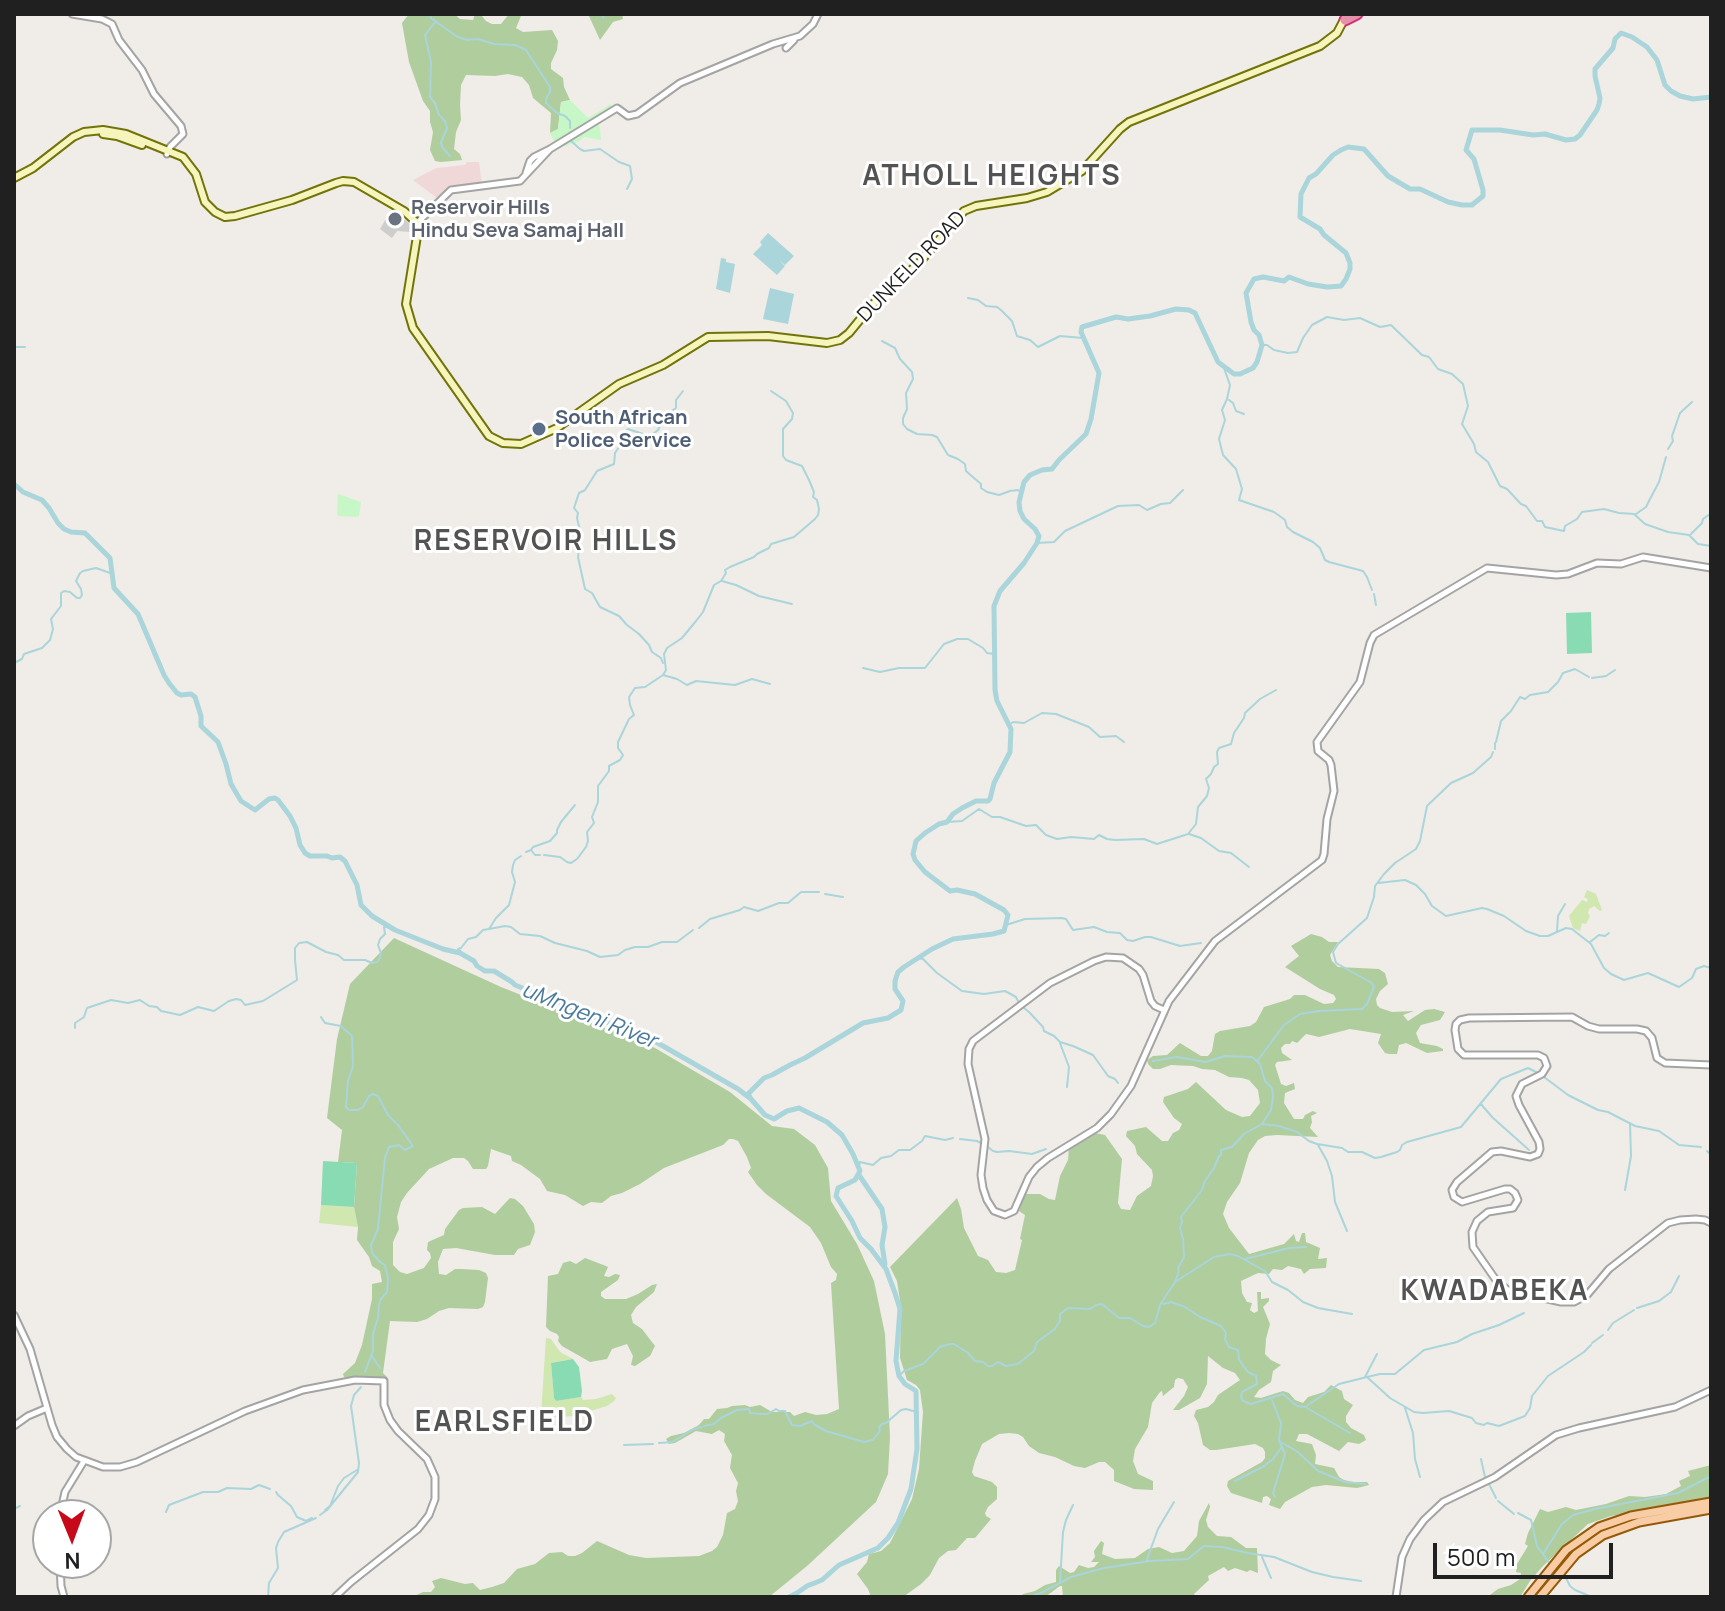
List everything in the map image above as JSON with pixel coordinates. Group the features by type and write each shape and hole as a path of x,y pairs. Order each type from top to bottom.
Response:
{"main road":[{"name":"DUNKELD ROAD","path":"419,224 406,304 409,319 486,433 505,444 518,445 549,433 619,384 663,365 708,337 768,336 827,343 840,340 856,331 872,305 919,263 964,211 1047,192 1082,171 1129,122 1320,46 1334,36 1348,15"},
{"path":"14,180 73,137 84,132 118,132 183,157 196,174 205,202 223,217 275,205 347,181 404,211 419,224"},
{"path":"1528,1597 1566,1550 1599,1527 1631,1516 1711,1502"},
{"path":"1540,1597 1576,1554 1603,1535 1639,1522 1711,1509"}],"street":[{"path":"72,14 102,19 112,24 154,94 183,128 182,136 167,152"},
{"path":"786,48 809,28 818,14"},
{"path":"419,224 451,190 523,180 550,149 617,108 625,115 633,116 680,83 773,44 796,39"},
{"path":"1164,1010 1153,1003 1139,969 1123,958 1106,957 1050,983 975,1039 969,1049 968,1064 985,1143 981,1171 983,1190 994,1211 1005,1215 1014,1211 1029,1177 1037,1167 1106,1120 1128,1092 1174,993 1215,941 1322,860 1334,786 1331,765 1318,751 1317,741 1360,682 1374,635 1487,568 1556,575 1568,574 1597,563 1621,564 1646,557 1711,568"},
{"path":"1637,558 1638,565"},
{"path":"1711,1065 1669,1064 1657,1058 1652,1038 1646,1031 1599,1029 1572,1017 1460,1020 1455,1026 1458,1049 1464,1055 1538,1055 1547,1063 1545,1072 1522,1084 1516,1096 1539,1142 1538,1154 1530,1157 1492,1152 1452,1188 1454,1197 1462,1202 1505,1189 1516,1195 1518,1200 1513,1208 1488,1212 1477,1221 1471,1236 1476,1253 1498,1283 1508,1290 1555,1301 1570,1302 1590,1293 1613,1266 1668,1223 1701,1219 1711,1223"},
{"path":"14,1315 30,1349 54,1431 61,1443 84,1461 103,1467 125,1466 245,1411 303,1390 355,1380 384,1381 383,1399 390,1420 427,1459 435,1477 435,1499 429,1515 418,1529 335,1597"},
{"path":"1396,1597 1402,1557 1410,1539 1443,1502 1495,1477 1556,1435 1670,1409 1711,1390"},
{"path":"14,1426 47,1408"},
{"path":"63,1499 84,1461"}],"shaded area":[{"path":"467,162 479,162 482,185 451,188 437,198 413,180 436,168 465,165"},
{"name":"Reservoir Hills Hindu Seva Samaj Hall","path":"395,211 411,225 410,232 397,231 392,238 380,229 390,212"}],"green space":[{"path":"409,14 454,14 460,19 473,20 475,14 480,14 492,24 501,24 509,14 520,14 516,28 523,32 552,30 558,41 551,69 563,78 570,100 561,102 558,129 550,133 551,113 533,98 529,85 522,77 508,74 466,75 461,85 461,120 454,149 462,160 435,161 430,150 433,132 430,111 423,101 409,62 402,23"},
{"path":"588,14 622,14 623,19 613,22 600,40"},
{"path":"570,100 588,118 611,104 611,110 596,119 601,140 584,137 559,148 555,143 550,133 558,129 561,102"},
{"path":"338,494 361,502 359,516 337,514"},
{"path":"1591,612 1592,653 1567,654 1566,613"},
{"path":"1587,890 1596,894 1602,910 1594,906 1589,909 1590,916 1586,924 1582,923 1580,931 1573,928 1569,916 1582,900 1587,902 1588,899 1584,897"},
{"path":"1311,934 1329,942 1338,942 1330,955 1338,967 1379,969 1385,973 1388,984 1376,999 1380,1008 1392,1012 1414,1011 1403,1015 1408,1021 1425,1010 1445,1012 1440,1020 1421,1025 1416,1033 1420,1043 1437,1046 1443,1051 1427,1053 1406,1043 1399,1045 1397,1054 1389,1054 1378,1043 1381,1034 1350,1029 1319,1037 1306,1034 1297,1043 1292,1041 1285,1044 1281,1048 1282,1053 1292,1060 1275,1065 1281,1084 1294,1083 1295,1089 1285,1093 1284,1103 1294,1119 1303,1119 1313,1111 1317,1113 1311,1116 1310,1128 1318,1137 1277,1135 1258,1140 1249,1153 1240,1183 1223,1214 1229,1228 1249,1254 1284,1244 1294,1234 1299,1242 1302,1233 1305,1233 1306,1242 1320,1248 1318,1259 1327,1258 1326,1268 1310,1269 1304,1274 1301,1269 1288,1266 1282,1270 1273,1269 1269,1274 1258,1273 1241,1281 1242,1293 1247,1302 1252,1303 1250,1310 1254,1313 1258,1311 1257,1292 1261,1292 1261,1299 1269,1298 1263,1307 1270,1324 1265,1354 1281,1365 1273,1371 1271,1382 1254,1397 1283,1391 1303,1403 1331,1385 1342,1391 1344,1399 1353,1405 1346,1422 1366,1440 1359,1444 1348,1442 1339,1451 1307,1434 1299,1434 1296,1441 1312,1444 1315,1464 1334,1468 1344,1480 1367,1482 1369,1485 1357,1488 1312,1487 1285,1502 1280,1509 1269,1505 1271,1499 1267,1496 1263,1497 1262,1503 1231,1493 1228,1481 1262,1462 1265,1452 1255,1444 1216,1450 1203,1445 1194,1416 1196,1410 1208,1407 1218,1395 1240,1380 1235,1373 1208,1356 1207,1384 1200,1398 1179,1410 1173,1410 1188,1387 1183,1379 1178,1378 1174,1387 1163,1396 1160,1392 1152,1403 1148,1427 1135,1449 1133,1461 1138,1474 1153,1481 1153,1490 1134,1489 1114,1481 1114,1470 1105,1462 1085,1468 1074,1466 1039,1453 1018,1434 999,1434 982,1444 972,1472 974,1476 997,1487 997,1499 985,1513 991,1519 975,1538 967,1538 956,1550 948,1551 939,1558 930,1575 903,1597 871,1597 857,1574 867,1562 869,1554 881,1551 890,1543 912,1499 919,1469 923,1412 920,1390 907,1380 900,1358 901,1307 897,1281 890,1267 957,1198 964,1228 978,1256 988,1260 996,1272 1015,1270 1025,1215 1019,1211 1025,1194 1040,1194 1055,1200 1069,1148 1095,1133 1105,1135 1122,1159 1118,1203 1121,1209 1130,1210 1137,1196 1151,1186 1153,1176 1152,1170 1126,1136 1127,1131 1146,1127 1162,1141 1168,1141 1182,1124 1163,1102 1164,1097 1188,1089 1196,1082 1226,1110 1242,1117 1250,1116 1260,1103 1258,1090 1249,1080 1193,1066 1171,1065 1153,1069 1147,1060 1153,1056 1167,1055 1180,1043 1201,1056 1208,1056 1215,1034 1250,1026 1256,1022 1264,1007 1294,995 1305,995 1324,1004 1333,1003 1336,999 1334,995 1285,967 1299,956 1291,946"},
{"path":"394,938 501,987 655,1048 730,1092 772,1126 794,1129 815,1145 828,1168 831,1201 857,1244 874,1281 885,1334 890,1437 888,1474 876,1502 769,1597 412,1597 431,1592 435,1587 432,1581 441,1578 473,1583 480,1590 492,1587 504,1583 517,1569 535,1564 549,1553 562,1552 575,1556 597,1541 629,1555 646,1558 699,1556 712,1551 723,1535 727,1513 735,1509 738,1501 738,1483 730,1468 732,1455 724,1441 725,1434 719,1430 712,1434 696,1431 675,1443 669,1444 666,1439 699,1425 717,1409 732,1406 760,1405 772,1412 790,1412 794,1416 805,1412 827,1414 839,1409 831,1283 836,1280 837,1274 810,1227 757,1185 748,1172 751,1168 747,1157 738,1141 733,1139 664,1168 602,1203 591,1202 583,1206 565,1195 547,1191 540,1179 512,1161 511,1156 491,1149 486,1169 473,1169 464,1158 453,1158 429,1169 407,1193 397,1217 399,1229 393,1242 393,1265 407,1274 424,1268 431,1258 427,1250 428,1242 444,1235 459,1210 482,1207 495,1214 510,1198 523,1206 534,1224 535,1232 530,1245 518,1249 514,1255 443,1249 438,1262 439,1274 446,1275 455,1269 486,1273 488,1278 483,1307 449,1308 417,1322 390,1321 383,1373 387,1377 386,1387 379,1377 344,1377 343,1374 355,1363 362,1345 372,1299 372,1284 382,1282 380,1271 372,1266 357,1240 354,1207 357,1163 338,1162 342,1130 327,1118 337,1039 350,984"},
{"path":"323,1161 357,1163 354,1207 321,1205"},
{"path":"321,1205 354,1207 358,1227 319,1223"},
{"path":"585,1258 608,1267 604,1276 620,1275 601,1292 605,1299 626,1299 657,1284 654,1292 631,1315 633,1323 655,1346 650,1356 635,1366 631,1365 633,1356 627,1344 612,1349 607,1359 590,1362 562,1346 557,1334 546,1327 548,1276 558,1274 563,1263 570,1261 576,1264"},
{"path":"546,1338 551,1339 560,1352 573,1359 551,1363 556,1401 581,1397 583,1400 596,1399 612,1394 616,1398 614,1401 574,1416 541,1415"},
{"path":"573,1359 579,1367 581,1397 556,1401 551,1363"},
{"path":"1711,1465 1711,1498 1611,1516 1588,1524 1542,1567 1520,1597 1487,1597 1520,1579 1521,1573 1516,1572 1517,1564 1528,1546 1525,1544 1528,1533 1540,1509 1548,1512 1566,1507 1576,1510 1629,1496 1666,1494 1681,1486 1679,1481 1690,1476 1688,1471"},
{"path":"1209,1503 1208,1527 1217,1536 1231,1537 1246,1548 1257,1548 1258,1573 1235,1568 1228,1571 1224,1567 1208,1576 1209,1580 1194,1594 1195,1597 1063,1597 1060,1586 1045,1597 1020,1597 1056,1582 1059,1566 1070,1573 1079,1565 1094,1567 1099,1562 1091,1562 1101,1541 1104,1543 1102,1554 1115,1559 1135,1558 1148,1549 1159,1547 1172,1553 1184,1551 1197,1536 1199,1521"}],"water":[{"path":"768,233 794,256 785,265 779,260 785,266 777,275 753,254"},
{"path":"721,258 735,264 730,293 716,289"},
{"path":"770,288 794,294 788,324 763,319"}],"waterway":[{"path":"430,14 431,18 456,36 515,45 526,50 550,87 546,103 570,121 570,128"},
{"path":"603,18 604,14"},
{"path":"436,21 425,35 431,62 430,97 445,121 447,128 441,142 450,156"},
{"path":"751,1099 748,1094 764,1078 805,1058 863,1023 888,1018 901,1010 903,1001 895,989 895,981 904,967 953,939 1004,931 1008,915 1004,910 975,894 950,891 925,872 913,854 916,841 925,833 947,822 962,808 990,799 994,783 1010,752 1011,729 995,690 994,606 1000,591 1024,563 1039,536 1020,511 1024,482 1030,475 1052,469 1086,434 1091,419 1099,373 1081,332 1082,327 1116,317 1128,319 1176,309 1189,310 1195,313 1218,362 1234,374 1240,374 1253,368 1262,345 1251,322 1246,293 1254,279 1263,277 1284,281 1289,277 1327,287 1341,286 1346,279 1350,269 1346,253 1320,229 1300,217 1301,194 1309,178 1341,150 1348,147 1364,149 1388,176 1410,189 1420,189 1448,202 1472,205 1483,196 1474,159 1466,150 1472,130 1500,130 1575,139 1599,104 1595,69 1621,33 1647,47 1657,60 1665,85 1671,91 1693,99 1711,97"},
{"path":"570,140 584,151 600,149 630,166 632,179 627,189"},
{"path":"968,298 997,307 1012,321 1017,336 1030,340 1038,347 1060,336 1083,338"},
{"path":"1262,345 1288,353 1297,352 1312,325 1327,317 1344,320 1360,318 1380,327 1391,325 1422,355 1429,357 1438,369 1452,374 1463,384 1468,406 1462,424 1476,452 1488,462 1500,486 1526,506 1545,527 1564,531 1565,526 1582,512 1604,509 1634,514 1645,524 1689,535 1698,544 1711,546"},
{"path":"882,341 895,348 912,372 903,418 907,429 937,437 948,455 965,464 966,471 987,492 999,495 1010,491 1021,492"},
{"path":"14,347 25,347"},
{"path":"1224,368 1230,385 1222,410 1225,420 1219,439 1223,455 1236,469 1242,489 1239,500 1274,512 1285,520 1293,532 1320,548 1325,560 1363,571 1372,590"},
{"path":"663,663 639,634 619,616 600,607 592,593 585,589 578,557 581,535 578,513 574,508 579,493 585,490 597,471 614,464 615,453 626,431 653,434 664,416 676,408 676,400 683,391"},
{"path":"544,855 560,857 571,863 586,847 587,832 594,823 592,817 598,802 598,786 609,771 609,766 623,755 618,742 634,715 629,697 635,688 645,687 663,675 667,648 682,638 703,612 714,585 721,581 725,570 754,557 771,544 794,537 818,515 817,500 813,497 814,492 802,466 783,456 783,429 793,413 786,401 771,391"},
{"path":"1229,400 1236,411 1244,414"},
{"path":"1668,449 1680,413 1692,402"},
{"path":"1636,514 1646,507 1659,482 1666,457"},
{"name":"uMngeni River","path":"14,484 23,492 42,500 64,529 85,533 110,558 114,588 138,614 169,683 177,693 195,697 201,726 218,742 231,784 241,801 255,810 269,799 278,800 290,816 305,853 310,856 340,857 345,861 357,885 361,905 372,916 395,930 460,953 485,971 494,971 515,985 656,1042 738,1089 765,1115 774,1119 799,1108 827,1122 842,1135 860,1171 855,1180 838,1188 836,1196 860,1238 886,1269 895,1293 900,1309 896,1361 899,1376 916,1391 917,1449 911,1489 898,1523 888,1538 878,1548 839,1565 822,1580 789,1597"},
{"path":"1037,543 1054,542 1065,531 1118,506 1139,505 1147,510 1170,503 1183,490"},
{"path":"1691,534 1710,514 1711,508"},
{"path":"14,663 24,654 42,648 50,640 53,629 51,619 61,606 61,593 70,592 77,598 82,595 76,581 80,573 96,568 113,574"},
{"path":"722,581 759,596 792,604"},
{"path":"1374,594 1376,605"},
{"path":"863,668 880,672 925,668 944,644 957,639 968,639 987,653 994,654"},
{"path":"1496,742 1501,721 1520,697 1525,699 1548,692 1563,673 1575,669 1589,677"},
{"path":"1592,678 1606,676 1615,670"},
{"path":"663,675 687,685 696,681 735,685 752,679 770,684"},
{"path":"947,822 962,821 979,809 992,817 1026,826 1036,825 1046,835 1057,839 1094,839 1099,835 1115,840 1144,839 1157,844 1188,834 1196,824 1198,807 1207,796 1209,788 1206,779 1218,764 1219,748 1231,744 1245,713 1276,690"},
{"path":"1010,724 1024,723 1042,713 1056,714 1089,727 1100,737 1116,736 1124,742"},
{"path":"1495,743 1495,749"},
{"path":"1258,1060 1284,1025 1300,1014 1362,1009 1367,1004 1374,987 1372,983 1336,963 1333,952 1367,918 1375,886 1384,874 1416,849 1427,806 1451,783 1473,773 1493,752"},
{"path":"531,850 550,841 575,805"},
{"path":"1189,834 1201,838 1219,851 1231,853 1249,867"},
{"path":"526,852 531,850 535,855 540,855"},
{"path":"465,956 458,949 468,939 489,929 509,905 515,882 513,865 521,856"},
{"path":"1378,883 1405,880 1416,885 1432,906 1446,916 1482,908 1540,936 1572,929 1591,944 1604,968 1624,980 1648,973 1679,987 1692,978 1696,969 1704,966 1711,968"},
{"path":"699,928 710,919 744,907 758,911 788,903 801,892 819,892"},
{"path":"825,894 843,897"},
{"path":"1557,931 1558,916 1565,904"},
{"path":"1006,925 1025,919 1062,918 1073,930 1094,927 1120,933 1127,940 1151,937 1180,946 1201,943"},
{"path":"75,1028 75,1023 84,1017 87,1008 111,1000 128,1003 140,1000 161,1011 180,1015 198,1007 214,1011 236,999 245,1005 263,1001 297,980 295,948 299,943 307,942 344,960 372,963 380,958 378,945 385,934 384,927 390,927"},
{"path":"489,929 511,927 520,934 540,936 600,957 618,955 635,947 677,942 693,930"},
{"path":"1590,942 1599,935 1609,933"},
{"path":"917,958 923,959 962,991 984,994 1005,991 1016,997 1019,1003"},
{"path":"1023,1007 1044,1031 1060,1042 1093,1055 1108,1076 1118,1083"},
{"path":"321,1017 325,1023 341,1026 352,1036 353,1066 348,1081 346,1107 358,1110 369,1096 378,1096 388,1115 413,1146 405,1150 399,1145 389,1147 385,1158 378,1229 371,1245 372,1253 385,1265 387,1292 379,1304 373,1351 365,1372"},
{"path":"1060,1043 1069,1067 1067,1087"},
{"path":"899,1376 923,1364 940,1347 950,1344 988,1366 998,1362 1006,1366 1018,1364 1034,1351 1037,1342 1055,1329 1060,1314 1068,1308 1090,1309 1102,1304 1119,1318 1130,1318 1149,1327 1155,1323 1160,1305 1175,1282 1184,1257 1181,1217 1202,1190 1221,1150 1232,1147 1244,1134 1262,1124 1271,1110 1273,1097 1260,1064 1252,1057 1225,1056 1206,1062 1177,1057 1153,1061"},
{"path":"1262,1124 1297,1132 1317,1144 1381,1157 1397,1152 1407,1142 1461,1127 1501,1079 1528,1068 1538,1073"},
{"path":"1544,1077 1568,1095 1598,1110 1635,1126 1659,1131 1679,1145 1701,1147"},
{"path":"1481,1104 1529,1150"},
{"path":"1625,1190 1631,1156 1630,1124"},
{"path":"859,1166 860,1162 873,1165 899,1150 910,1150 925,1136 945,1140 953,1138"},
{"path":"960,1139 981,1143"},
{"path":"1318,1145 1327,1161 1335,1202 1347,1231"},
{"path":"988,1147 997,1152 1032,1154 1046,1149"},
{"path":"1707,1151 1711,1155"},
{"path":"859,1175 882,1209 885,1264"},
{"path":"1245,1259 1306,1247"},
{"path":"1175,1282 1214,1257 1230,1254 1265,1271 1272,1282 1303,1302 1352,1314"},
{"path":"1637,1308 1659,1301 1671,1292 1679,1276"},
{"path":"1163,1304 1171,1302 1185,1307 1221,1326 1229,1347 1238,1350 1244,1367 1256,1376 1257,1384 1242,1392 1241,1397 1251,1404 1283,1394 1297,1406 1305,1407 1339,1384 1367,1377 1390,1398 1414,1412 1449,1411 1472,1418 1476,1423 1499,1426 1525,1416 1532,1396 1548,1376 1591,1345"},
{"path":"1608,1330 1613,1323 1634,1310"},
{"path":"1367,1377 1395,1374 1424,1350 1457,1342 1524,1313"},
{"path":"1592,1343 1603,1335"},
{"path":"1365,1377 1377,1354"},
{"path":"372,1356 380,1368"},
{"path":"320,1515 358,1472 351,1406 354,1395 361,1387"},
{"path":"1272,1400 1281,1423 1279,1440 1285,1454 1273,1493 1275,1497"},
{"path":"1307,1408 1350,1433"},
{"path":"1405,1408 1413,1433 1420,1477"},
{"path":"704,1426 714,1424 737,1410 749,1409 750,1413 768,1414 776,1409 785,1411 792,1425 800,1426 812,1421 826,1431 864,1442 873,1440 880,1431 879,1427 901,1410 917,1412"},
{"path":"659,1443 672,1442 702,1427"},
{"path":"1279,1441 1298,1452 1318,1471 1345,1482 1365,1484"},
{"path":"624,1445 653,1444"},
{"path":"1235,1481 1264,1466 1281,1448"},
{"path":"1481,1459 1485,1477"},
{"path":"325,1510 344,1478 357,1470"},
{"path":"1543,1554 1562,1524 1573,1515 1678,1493 1711,1476"},
{"path":"1489,1484 1496,1498"},
{"path":"166,1512 169,1505 203,1492 218,1492 227,1488 251,1489 259,1485 270,1489"},
{"path":"276,1492 291,1506 297,1517 306,1521 312,1518"},
{"path":"1498,1501 1514,1514"},
{"path":"1146,1562 1158,1529 1174,1502"},
{"path":"1060,1582 1063,1532 1073,1505"},
{"path":"14,1509 20,1506"},
{"path":"1518,1513 1531,1520 1537,1546 1550,1564"},
{"path":"268,1597 269,1583 278,1568 276,1548 284,1532 316,1518"},
{"path":"1028,1597 1071,1577 1104,1568 1188,1559 1204,1546 1274,1557 1312,1572 1361,1581"},
{"path":"1262,1557 1271,1578"},
{"path":"1564,1574 1570,1586 1592,1597"},
{"name":"uMngeni River","path":"797,1593 799,1597"}],"place":[{"name":"Reservoir Hills Hindu Seva Samaj Hall","path":"395,219"},
{"name":"South African Police Service","path":"539,429"}],"district":[{"name":"ATHOLL HEIGHTS","path":"992,177"},
{"name":"RESERVOIR HILLS","path":"546,542"},
{"name":"KWADABEKA","path":"1495,1292"},
{"name":"EARLSFIELD","path":"505,1423"}]}
